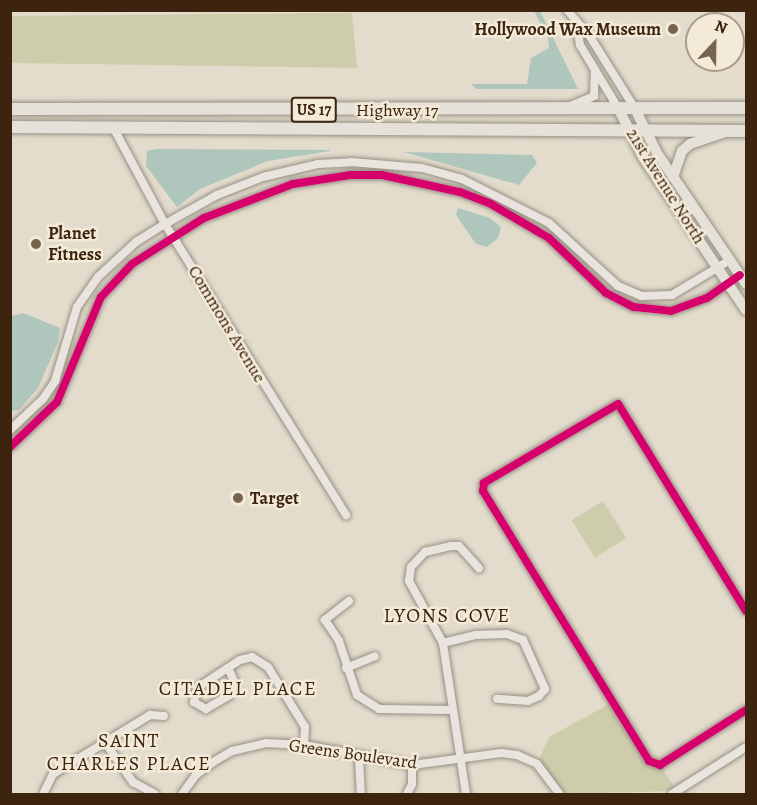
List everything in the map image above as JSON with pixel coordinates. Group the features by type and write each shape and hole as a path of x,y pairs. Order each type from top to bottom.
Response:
{"highway":[{"name":"Highway 17","path":"10,109 747,108"},
{"name":"Highway 17","path":"10,127 747,131"}],"main road":[{"name":"21st Avenue North","path":"634,107 673,177 743,280"},
{"name":"21st Avenue North","path":"618,108 643,157 747,310"},
{"path":"673,177 682,151 690,144 728,131"}],"street":[{"name":"21st Avenue North","path":"567,10 577,26 589,35 634,107"},
{"name":"21st Avenue North","path":"577,26 580,45 618,108"},
{"path":"554,110 594,96 594,66"},
{"name":"Commons Avenue","path":"114,129 165,224 346,515"},
{"path":"10,430 43,399 55,381 68,332 86,291 136,242 217,195 263,177 318,164 383,164 422,168 462,179 500,195 562,232 629,292 657,298 672,295 730,260"},
{"path":"10,447 57,402 75,365 83,333 109,285 173,235 255,195 293,184 350,175 382,176 460,192 492,204 549,238 606,293 634,307 671,311 706,298 728,283 743,280"},
{"path":"747,611 618,404 484,483 483,491 649,761 660,765 747,710"},
{"path":"466,795 463,760 443,643 408,581 411,567 425,552 459,546 478,568"},
{"path":"349,601 325,620 339,641 346,668 357,695 379,710 453,710"},
{"path":"443,643 476,635 507,634 523,640 545,689 539,696 528,701 497,699"},
{"path":"346,668 375,656"},
{"path":"228,668 235,683 230,695 207,709 194,702 197,688 228,668 252,657 268,667 305,727 304,745"},
{"path":"44,792 53,774 106,744 150,715 164,716"},
{"name":"Greens Boulevard","path":"182,795 196,775 232,751 266,743 304,745 359,758 412,765 463,760 501,753 523,757 537,764 560,795"},
{"path":"106,744 133,782 155,795"},
{"path":"672,795 747,747"},
{"path":"359,758 361,795"},
{"path":"407,795 412,784 412,765"}],"green space":[{"path":"352,13 357,68 11,63 11,16"},
{"path":"603,501 626,538 595,558 572,521"},
{"path":"613,702 649,761 660,765 677,791 560,794 537,764 549,737"}],"shaded area":[{"path":"534,11 540,11 578,89 476,89 471,84 527,84 531,58 549,48 548,38"},
{"path":"156,149 330,151 268,161 200,189 177,207 146,166 147,151"},
{"path":"404,152 532,155 537,163 519,185"},
{"path":"458,208 490,218 501,227 498,238 487,247 476,244 456,215"},
{"path":"23,313 60,328 58,342 38,388 19,410 11,411 11,316"}],"cycle path":[{"path":"10,447 57,402 101,297 132,264 204,218 293,184 350,175 382,175 460,192 491,204 549,238 606,293 634,307 671,311 707,298 740,275"},
{"path":"746,611 618,404 484,483 483,491 649,761 660,765 746,710"}],"place":[{"name":"Hollywood Wax Museum","path":"673,29"},
{"name":"Planet Fitness","path":"36,244"},
{"name":"Target","path":"238,498"}],"district":[{"name":"LYONS COVE","path":"447,615"},
{"name":"CITADEL PLACE","path":"238,688"},
{"name":"SAINT CHARLES PLACE","path":"129,752"}]}
